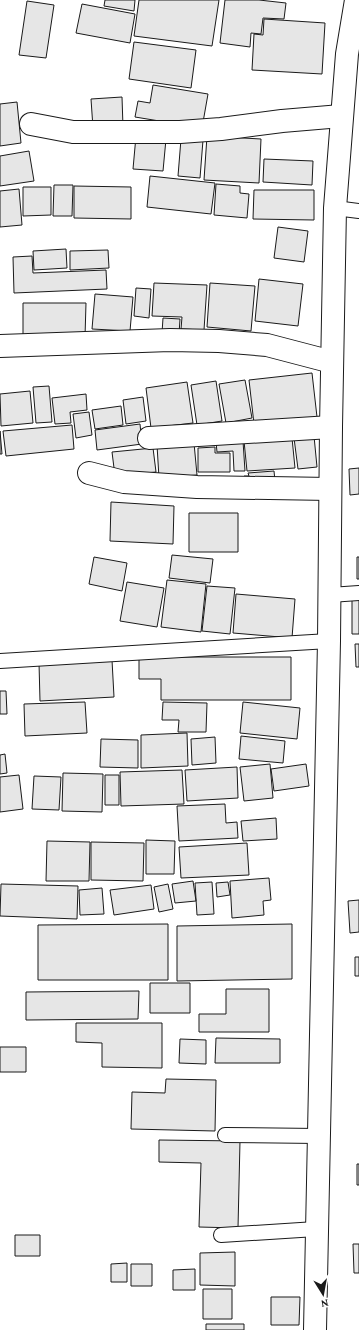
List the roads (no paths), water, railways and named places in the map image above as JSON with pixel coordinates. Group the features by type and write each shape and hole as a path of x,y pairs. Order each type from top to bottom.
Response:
{"street":[{"path":"315,1330 330,595 330,489 335,208 347,54 356,0"},
{"path":"31,124 73,132 180,132 341,116"},
{"path":"0,346 170,340 219,341 267,345 332,362"},
{"path":"148,438 331,427"},
{"path":"89,473 124,482 146,484 197,487 330,489"}],"lane":[{"path":"335,208 359,211"},
{"path":"330,595 359,593"},
{"path":"0,661 329,641"},
{"path":"225,1135 318,1136"},
{"path":"221,1235 316,1228"}]}
